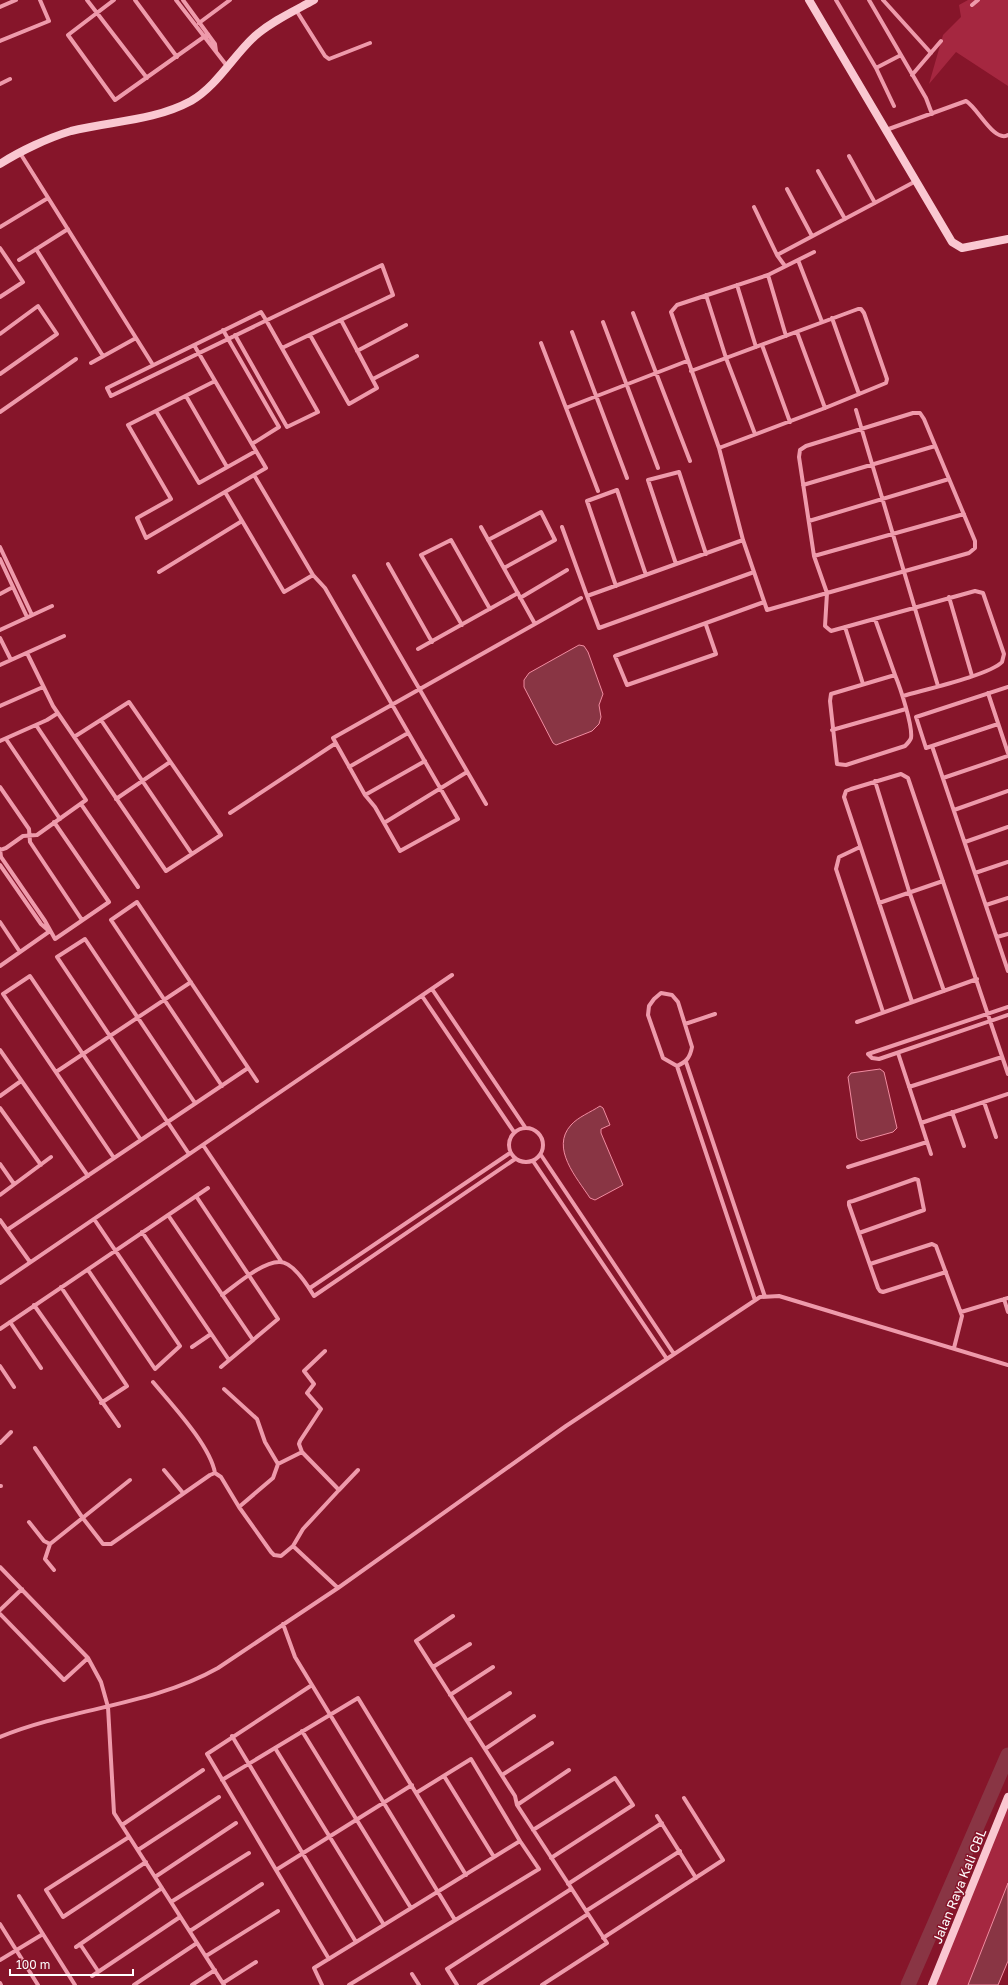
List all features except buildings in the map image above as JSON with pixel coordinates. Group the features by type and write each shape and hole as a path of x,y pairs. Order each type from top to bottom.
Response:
{"street":[{"path":"0,7 16,0"},
{"path":"0,41 49,21 40,0"},
{"path":"87,0 147,78"},
{"path":"114,0 68,34 115,100 208,34"},
{"path":"135,0 177,56"},
{"path":"176,0 227,66"},
{"path":"183,0 215,44 216,51"},
{"path":"199,23 230,0"},
{"path":"0,164 20,153 72,131 159,114 192,100 201,94 254,37 270,24 314,0"},
{"path":"809,0 948,235 957,246 962,248 1008,239"},
{"path":"836,0 876,68 894,106"},
{"path":"869,0 926,98 932,114"},
{"path":"883,0 931,53"},
{"path":"972,5 978,0"},
{"path":"296,10 324,56 329,59 370,43"},
{"path":"912,75 941,41"},
{"path":"876,68 901,55"},
{"path":"0,83 10,80"},
{"path":"886,130 966,101 974,107 997,135 1003,137 1008,135"},
{"path":"20,153 153,365"},
{"path":"850,156 875,203"},
{"path":"818,171 845,219"},
{"path":"777,255 916,181"},
{"path":"787,189 812,236"},
{"path":"0,227 48,198"},
{"path":"754,207 777,255 785,266"},
{"path":"19,260 68,229"},
{"path":"0,248 23,282 0,297"},
{"path":"36,249 104,356"},
{"path":"814,252 768,275 676,305 671,309 671,315 719,448 743,540 767,610 827,593 904,571 969,553 975,548 975,541 922,415 917,412 802,447 799,457 814,556 827,593 826,629 831,631 845,628 975,591 983,593 1004,654 1004,658 1000,665 972,676 903,696"},
{"path":"0,259 5,255"},
{"path":"798,260 822,322"},
{"path":"235,335 287,427 318,412 282,348 266,320 261,312 107,388 111,396 228,338 235,335 266,320 382,265 393,295 282,348"},
{"path":"768,275 786,336"},
{"path":"737,285 756,347"},
{"path":"706,295 726,358 755,434"},
{"path":"0,334 38,306 57,334 0,374"},
{"path":"691,371 832,318 862,309 887,379 884,385 719,448"},
{"path":"633,313 690,461"},
{"path":"832,318 859,394"},
{"path":"310,335 349,404 377,388 340,320"},
{"path":"603,322 658,468"},
{"path":"357,351 406,325"},
{"path":"224,330 279,427 252,444"},
{"path":"572,332 627,478"},
{"path":"797,332 825,408"},
{"path":"91,363 136,338"},
{"path":"541,343 598,491"},
{"path":"194,345 266,468 146,538 137,518 171,499 128,425 215,381"},
{"path":"762,345 790,422"},
{"path":"373,379 417,356"},
{"path":"0,412 76,359"},
{"path":"566,408 687,361"},
{"path":"186,396 227,467"},
{"path":"856,410 938,686"},
{"path":"156,411 199,483 256,451"},
{"path":"803,484 935,446"},
{"path":"676,564 648,480 679,472 706,554"},
{"path":"254,475 313,575 325,588 392,704 408,733 458,819 400,852 375,807 365,795 333,738 392,704 581,598"},
{"path":"808,521 949,479"},
{"path":"616,586 587,501 617,490 646,575"},
{"path":"225,492 284,592 313,575"},
{"path":"488,540 541,512 556,540 504,568"},
{"path":"814,556 964,514"},
{"path":"159,572 242,521"},
{"path":"562,526 599,628 754,572"},
{"path":"481,527 535,624"},
{"path":"462,625 421,556 452,540 490,609"},
{"path":"587,596 743,540"},
{"path":"0,547 32,615"},
{"path":"0,559 27,617"},
{"path":"388,564 432,642"},
{"path":"520,598 567,570"},
{"path":"354,576 486,804"},
{"path":"0,594 13,587"},
{"path":"418,650 518,593"},
{"path":"949,598 972,676"},
{"path":"706,625 716,654 627,684 615,656 706,625 764,602"},
{"path":"0,630 52,606"},
{"path":"875,619 903,696 911,735 909,743 905,746 839,766 835,762 830,700 831,694 895,675"},
{"path":"845,628 863,684"},
{"path":"0,665 64,636"},
{"path":"0,638 11,660"},
{"path":"27,653 43,687 58,713 74,737 116,799 166,871 221,835 129,702 74,737"},
{"path":"0,706 43,687"},
{"path":"998,724 926,748 916,717 1008,687"},
{"path":"943,778 1008,755 988,693"},
{"path":"832,730 906,709"},
{"path":"0,741 36,725 58,713"},
{"path":"101,720 192,854"},
{"path":"36,725 86,800 60,819 54,822 36,835 23,836 6,848 0,850 1,857 45,921 55,939 109,902 54,822"},
{"path":"349,767 408,733"},
{"path":"6,739 60,819"},
{"path":"230,813 336,743"},
{"path":"932,746 1008,969"},
{"path":"365,795 425,761"},
{"path":"116,799 170,762"},
{"path":"384,823 467,772"},
{"path":"912,1002 844,796 846,792 851,789 898,774 907,776 1008,1074"},
{"path":"875,781 909,891 944,990"},
{"path":"0,787 29,829 30,842 82,920"},
{"path":"954,810 1008,791"},
{"path":"81,804 138,887"},
{"path":"965,842 1008,827"},
{"path":"860,847 839,857 836,869 883,1012"},
{"path":"975,873 1008,862"},
{"path":"0,864 41,924 50,931"},
{"path":"880,903 909,891 943,881"},
{"path":"986,905 1008,898"},
{"path":"222,1086 111,920 137,902 257,1081"},
{"path":"0,923 20,952"},
{"path":"0,966 50,931"},
{"path":"997,937 1008,934"},
{"path":"189,1154 57,957 85,939 195,1103"},
{"path":"0,1283 452,975"},
{"path":"114,1158 3,994 30,976 141,1140"},
{"path":"857,1022 977,979"},
{"path":"56,1072 191,982"},
{"path":"432,989 524,1127"},
{"path":"677,1066 686,1062 691,1054 692,1047 678,1002 672,995 661,993 654,998 649,1006 648,1015 663,1058 677,1066 755,1300"},
{"path":"422,996 514,1132"},
{"path":"1008,1007 868,1054 872,1058 879,1059 1008,1015"},
{"path":"685,1024 715,1014"},
{"path":"0,1050 88,1176"},
{"path":"898,1053 931,1154"},
{"path":"909,1087 1002,1057"},
{"path":"686,1062 765,1297"},
{"path":"7,1230 248,1068"},
{"path":"0,1096 21,1081"},
{"path":"922,1123 1008,1094"},
{"path":"984,1102 996,1137"},
{"path":"0,1108 40,1165"},
{"path":"952,1112 964,1146"},
{"path":"524,1127 534,1129 540,1134 543,1140 541,1155 533,1161 527,1162 515,1159 510,1153 508,1146 509,1138 514,1132 524,1127"},
{"path":"848,1167 927,1142"},
{"path":"203,1145 281,1261 300,1275 314,1296 515,1159"},
{"path":"310,1288 510,1153"},
{"path":"541,1155 674,1354"},
{"path":"0,1195 51,1157"},
{"path":"533,1161 667,1359"},
{"path":"0,1164 14,1184"},
{"path":"714,1176 724,1173"},
{"path":"859,1233 924,1210 918,1180 915,1179 849,1202 849,1205 878,1288 883,1292 946,1272"},
{"path":"0,1329 208,1188"},
{"path":"196,1196 278,1319 221,1367"},
{"path":"168,1215 253,1340"},
{"path":"88,1270 155,1369 180,1346 94,1219"},
{"path":"0,1220 30,1262"},
{"path":"142,1232 229,1360"},
{"path":"870,1264 932,1244 936,1246 962,1316 954,1348"},
{"path":"222,1295 266,1264 281,1261"},
{"path":"61,1287 127,1386 101,1403"},
{"path":"0,1737 54,1719 129,1702 203,1676 338,1588 553,1435 755,1300 765,1297 779,1296 1008,1365"},
{"path":"961,1312 1006,1299 1008,1312"},
{"path":"34,1305 101,1403 119,1426"},
{"path":"10,1322 41,1368"},
{"path":"192,1347 211,1334"},
{"path":"325,1351 304,1371 314,1384 307,1393 321,1409 299,1444 302,1452 339,1490"},
{"path":"0,1366 14,1387"},
{"path":"153,1382 203,1446 211,1460 215,1473 221,1477 239,1507 274,1555 281,1556 293,1546 302,1528 358,1470"},
{"path":"224,1389 257,1419 265,1442 278,1464"},
{"path":"0,1443 11,1432"},
{"path":"35,1448 82,1517 102,1543 109,1545 215,1473"},
{"path":"239,1507 273,1478 278,1464 302,1452"},
{"path":"164,1470 184,1493"},
{"path":"54,1570 44,1557 50,1544 130,1480"},
{"path":"29,1522 44,1541 50,1544"},
{"path":"293,1546 338,1588"},
{"path":"0,1567 88,1658 101,1682 108,1707 114,1813 180,1917 224,1984 256,1962"},
{"path":"0,1610 22,1589"},
{"path":"0,1614 64,1680 88,1658"},
{"path":"453,1616 416,1641 515,1796 517,1805 607,1943 542,1985"},
{"path":"283,1624 295,1657 455,1920"},
{"path":"433,1668 470,1644"},
{"path":"450,1695 493,1667"},
{"path":"312,1685 232,1736 207,1754 329,1959"},
{"path":"467,1721 510,1693"},
{"path":"222,1780 358,1698 466,1874"},
{"path":"485,1749 534,1716"},
{"path":"302,1731 411,1908"},
{"path":"232,1736 356,1942"},
{"path":"502,1775 552,1743"},
{"path":"276,1748 384,1925"},
{"path":"349,1985 539,1868 520,1841 471,1759 416,1793"},
{"path":"122,1825 203,1770"},
{"path":"517,1805 569,1770"},
{"path":"444,1776 494,1857"},
{"path":"533,1830 615,1778 633,1805 551,1858"},
{"path":"276,1870 412,1785"},
{"path":"138,1850 219,1796"},
{"name":"Jalan Raya Kali CBL","path":"932,1985 1008,1797"},
{"path":"603,1938 723,1860 684,1798"},
{"path":"657,1816 696,1878"},
{"path":"155,1877 236,1823"},
{"path":"568,1884 662,1823"},
{"path":"129,1837 46,1890 63,1917 146,1862"},
{"path":"322,1985 314,1968 520,1841"},
{"path":"479,1985 680,1851"},
{"path":"171,1902 250,1852"},
{"path":"190,1931 262,1884"},
{"path":"76,1947 162,1888"},
{"path":"458,1985 447,1969 571,1889"},
{"path":"19,1896 75,1985"},
{"path":"206,1956 278,1910"},
{"path":"92,1976 180,1917"},
{"path":"0,1924 38,1985"},
{"path":"0,1960 43,1934"},
{"path":"134,1985 197,1943"},
{"path":"80,1944 98,1972"},
{"path":"192,1985 215,1970"},
{"path":"412,1974 419,1985"}],"shaded area":[{"path":"968,0 1008,0 1008,86 956,52 929,84 943,35 961,17 959,5"},
{"path":"579,645 584,646 588,652 603,694 599,705 601,717 599,724 592,731 556,745 553,743 524,687 524,680 529,673"},
{"path":"880,1069 884,1072 897,1128 893,1132 861,1141 857,1138 848,1077 851,1073"},
{"path":"600,1106 603,1108 610,1125 601,1129 601,1133 623,1185 595,1200 590,1198 573,1172 564,1153 563,1143 565,1134 574,1122"},
{"path":"1008,1797 1008,1884 968,1985 931,1985"},
{"path":"1008,1883 1008,1961 998,1985 968,1985"}],"waterway":[{"path":"908,1985 1008,1755"}]}
